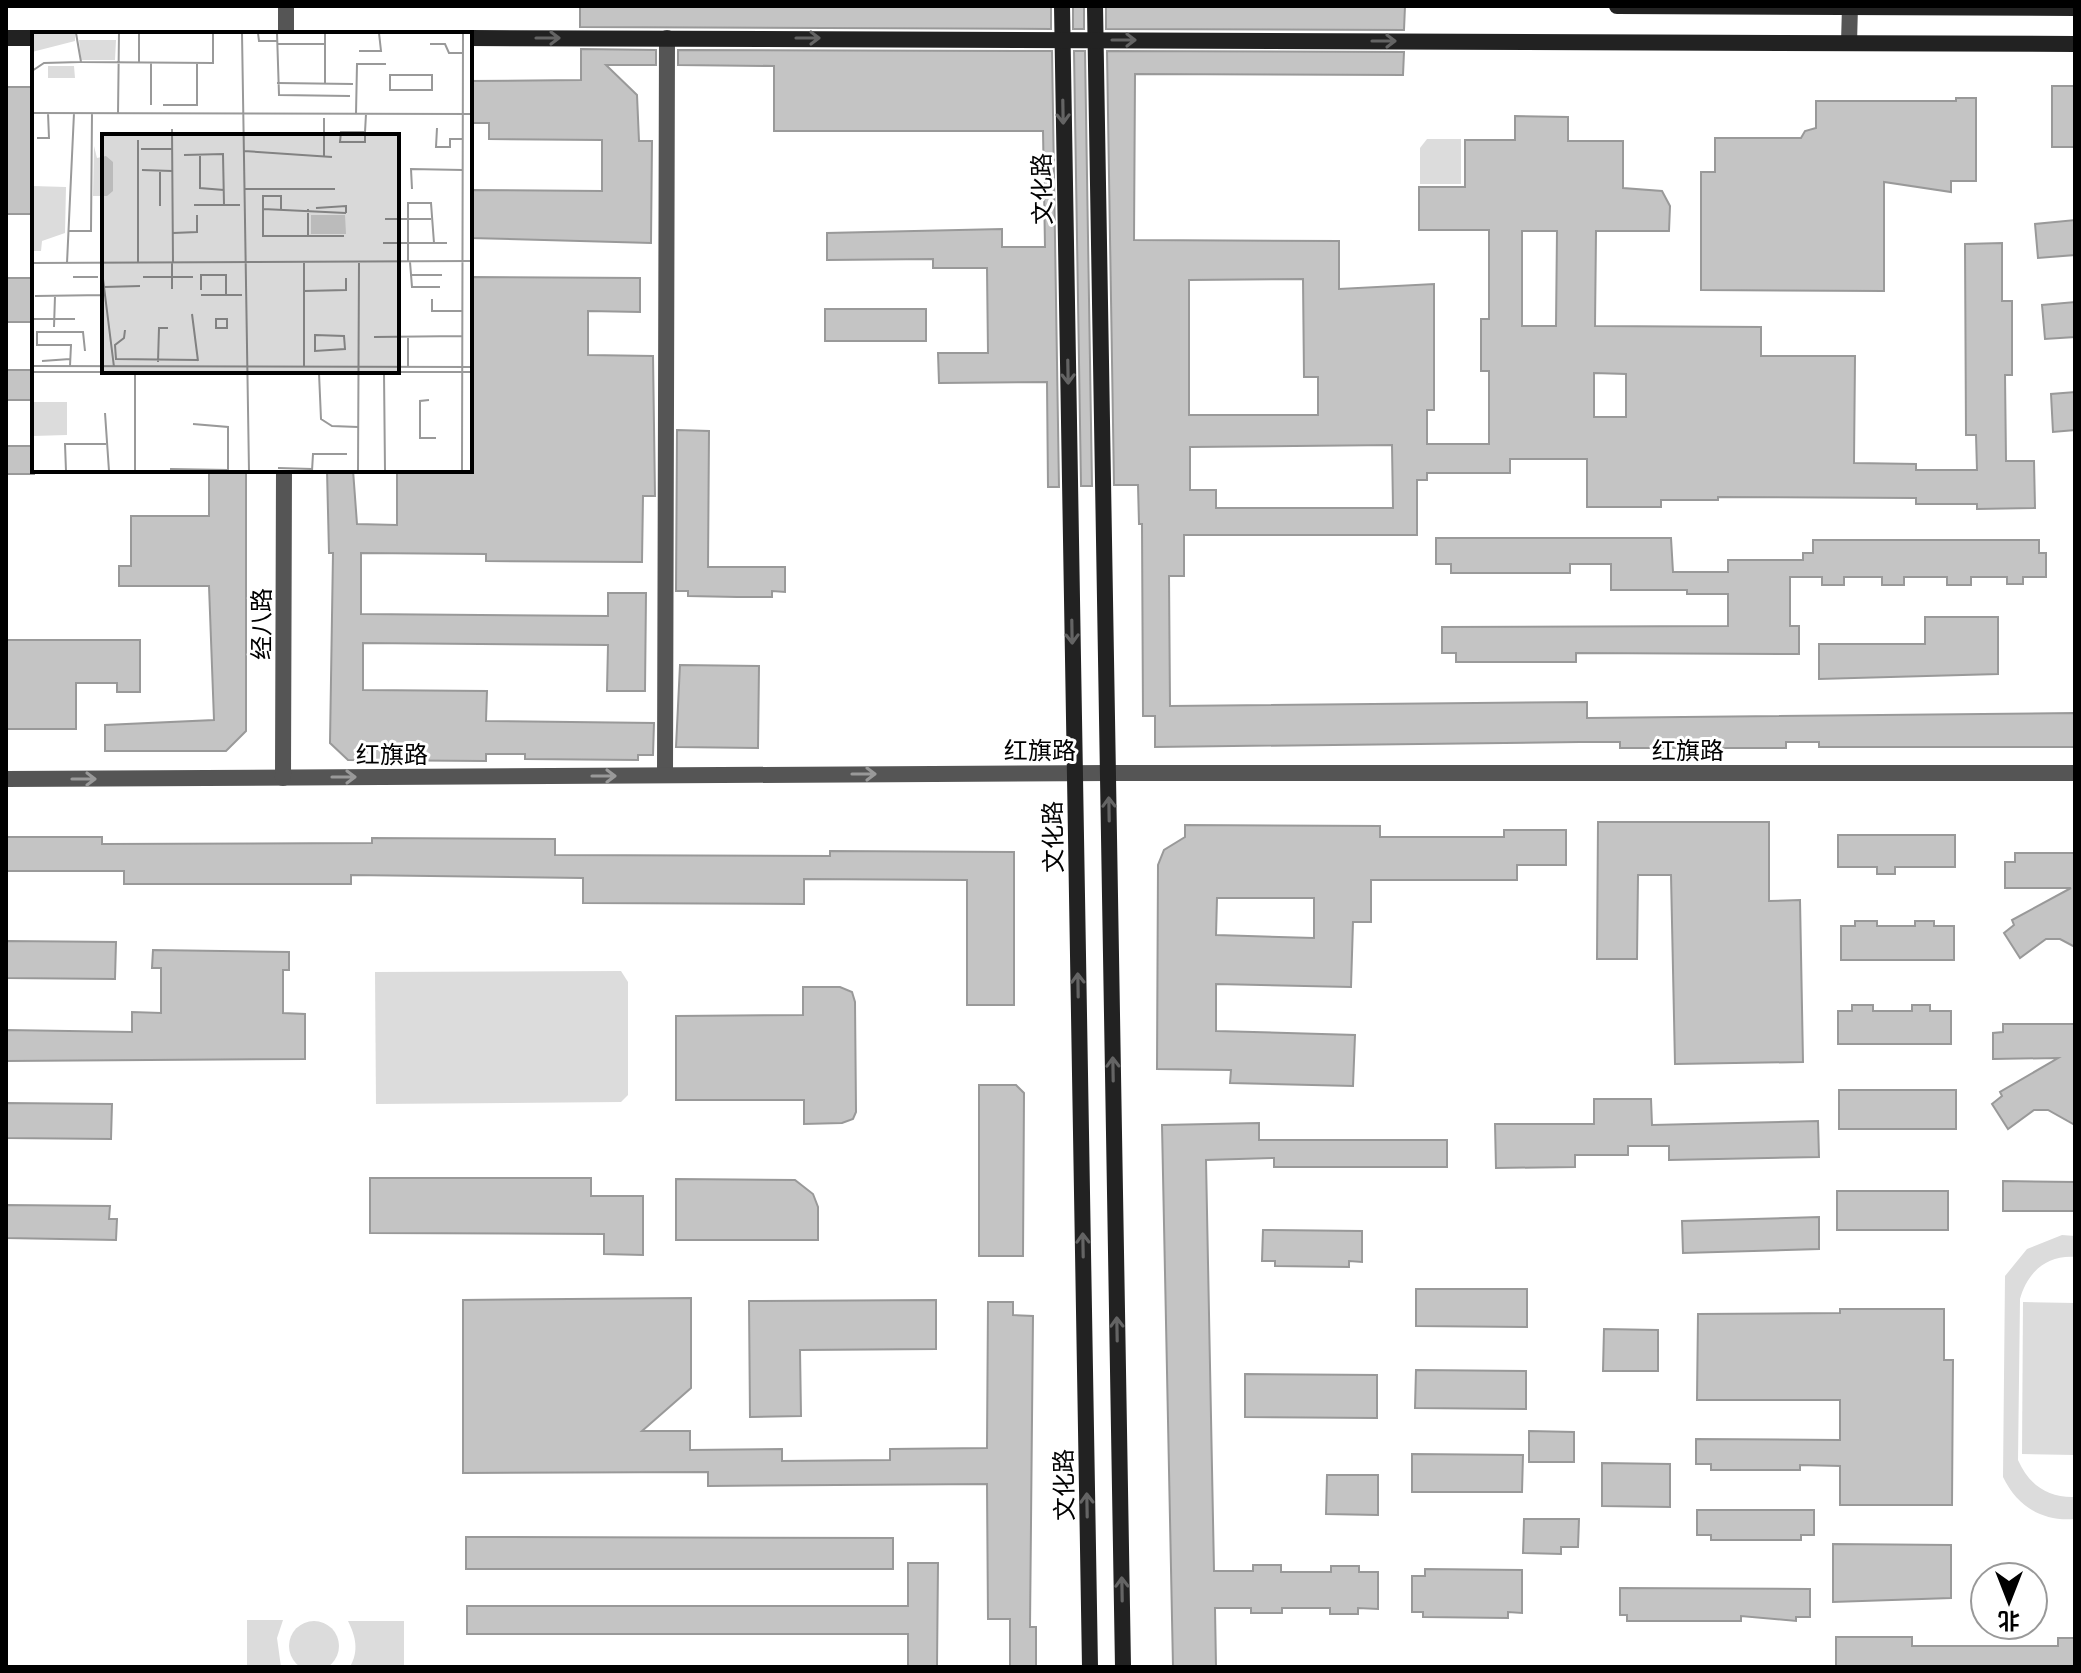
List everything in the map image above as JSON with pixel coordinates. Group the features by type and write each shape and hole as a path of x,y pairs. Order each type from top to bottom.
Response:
{"main road":[{"name":"文化路","path":"1062,6 1090,1667"},
{"path":"1095,6 1123,1667"},
{"path":"1617,6 2075,8"},
{"path":"6,38 32,38"},
{"path":"472,38 2075,44"}],"street":[{"path":"286,6 286,32"},
{"path":"1849,43 1850,7"},
{"path":"665,775 667,38"},
{"name":"经八路","path":"283,778 284,472"},
{"name":"红旗路","path":"6,779 1075,773 2075,773"}],"shaded area":[{"path":"1427,139 1461,139 1461,184 1420,184 1420,148"},
{"path":"621,971 628,982 628,1095 621,1102 376,1104 375,972"},
{"path":"2062,1235 2075,1236 2075,1257 2055,1259 2039,1268 2027,1281 2020,1299 2018,1460 2022,1469 2040,1488 2056,1495 2075,1497 2075,1519 2052,1518 2032,1510 2023,1504 2003,1477 2005,1276 2027,1249"},
{"path":"2023,1302 2075,1303 2075,1455 2022,1454"},
{"path":"247,1620 283,1620 277,1638 281,1667 247,1667"},
{"path":"314,1621 332,1628 339,1646 332,1664 314,1671 296,1664 289,1646 296,1628"},
{"path":"348,1621 404,1621 404,1667 350,1667 355,1644"}],"building":[{"path":"580,6 1051,6 1051,29 580,27"},
{"path":"1073,6 1084,6 1084,29 1073,29"},
{"path":"1106,6 1405,6 1404,30 1106,29"},
{"path":"581,49 656,50 656,65 606,65 637,95 639,141 652,141 651,243 472,238 472,190 602,191 602,140 489,139 489,123 472,123 472,81 581,80"},
{"path":"678,50 1052,51 1059,487 1048,487 1047,382 939,383 938,353 988,353 987,268 933,268 933,259 827,260 827,233 1002,229 1002,247 1045,247 1043,131 774,131 774,66 678,65"},
{"path":"1074,51 1085,51 1092,486 1081,486"},
{"path":"1107,51 1404,52 1403,75 1135,74 1134,240 1339,241 1339,289 1434,284 1434,410 1427,410 1427,444 1489,444 1489,371 1481,371 1481,319 1489,319 1489,230 1419,230 1419,187 1465,187 1465,140 1515,140 1515,116 1568,117 1568,141 1623,141 1623,188 1662,191 1670,206 1669,231 1596,231 1595,326 1761,327 1761,356 1855,356 1854,463 1916,464 1916,470 1977,470 1976,435 1966,435 1965,244 2002,243 2002,301 2012,301 2012,375 2005,375 2006,461 2034,461 2035,508 1977,509 1977,504 1916,504 1916,498 1718,497 1718,500 1661,500 1661,507 1587,507 1587,459 1510,459 1510,473 1427,473 1427,480 1417,480 1417,535 1184,535 1184,576 1169,576 1170,706 1587,702 1587,718 2075,713 2075,747 1819,747 1819,742 1786,742 1786,748 1620,748 1620,742 1580,742 1155,747 1155,716 1143,716 1142,524 1139,524 1138,485 1114,485","holes":["1522,231 1557,231 1556,326 1522,326","1303,279 1304,377 1318,377 1318,415 1189,415 1189,280","1594,373 1626,374 1626,417 1594,417","1392,445 1393,508 1216,508 1216,490 1190,490 1190,447"]},
{"path":"2052,86 2075,86 2075,147 2052,147"},
{"path":"6,87 32,87 32,214 6,214"},
{"path":"1956,98 1976,98 1976,181 1951,181 1951,192 1884,182 1884,291 1701,290 1701,172 1715,172 1715,138 1801,138 1805,131 1816,128 1816,101 1956,101"},
{"path":"2075,220 2075,255 2038,258 2035,224"},
{"path":"472,277 640,278 640,312 588,311 588,355 653,356 655,496 643,496 642,562 486,561 486,554 361,553 361,614 608,616 608,593 646,593 645,691 607,691 608,645 363,643 363,690 487,691 486,721 654,723 653,755 638,755 638,760 525,759 525,754 486,754 486,761 348,760 330,743 333,553 329,553 327,472 353,472 357,524 397,525 397,472 472,472"},
{"path":"6,278 32,278 32,322 6,322"},
{"path":"2075,302 2075,337 2045,339 2042,305"},
{"path":"825,309 926,309 926,341 825,341"},
{"path":"6,370 32,370 32,400 6,400"},
{"path":"2075,392 2075,430 2053,432 2051,394"},
{"path":"677,430 709,431 708,567 785,567 785,592 772,591 772,597 737,597 688,596 688,591 676,591"},
{"path":"6,446 32,446 34,474 6,474"},
{"path":"209,472 246,472 246,731 226,751 105,751 105,725 214,720 209,586 119,586 119,566 131,566 131,516 209,516"},
{"path":"1436,538 1671,538 1673,572 1728,572 1728,560 1803,560 1803,553 1813,553 1813,540 2039,540 2039,553 2046,553 2046,577 2023,577 2023,584 2007,584 2007,577 1971,577 1971,585 1947,585 1947,577 1904,577 1904,585 1882,585 1882,577 1844,577 1844,585 1822,585 1822,577 1790,577 1790,626 1799,626 1799,654 1576,653 1576,662 1456,662 1456,653 1442,653 1442,627 1728,626 1728,594 1687,594 1687,590 1611,590 1611,564 1570,564 1570,573 1451,573 1451,564 1436,564"},
{"path":"1925,617 1998,617 1998,674 1819,679 1819,644 1925,644"},
{"path":"6,640 140,640 140,692 117,692 117,683 76,683 76,729 6,729"},
{"path":"680,665 759,666 758,748 676,747"},
{"path":"1598,822 1769,822 1769,901 1800,900 1803,1062 1675,1064 1671,875 1638,875 1637,959 1597,959"},
{"path":"1185,825 1380,826 1380,837 1504,837 1504,830 1566,830 1566,865 1517,865 1517,880 1371,880 1371,922 1353,922 1351,987 1216,984 1216,1031 1355,1035 1353,1086 1230,1083 1231,1070 1157,1069 1158,865 1164,850 1185,837","holes":["1217,898 1314,898 1314,938 1216,935"]},
{"path":"1838,835 1955,835 1955,867 1895,867 1895,874 1877,874 1877,867 1838,867"},
{"path":"6,837 102,837 102,844 372,843 372,838 555,839 555,855 830,856 830,851 1014,852 1014,1005 967,1005 967,880 804,879 804,904 583,903 583,878 351,875 351,884 124,884 124,871 6,871"},
{"path":"2015,853 2075,853 2075,947 2060,939 2046,939 2020,958 2004,933 2014,925 2012,920 2071,888 2005,888 2005,862 2015,862"},
{"path":"1855,921 1877,921 1877,926 1915,926 1915,921 1934,921 1934,926 1954,926 1954,960 1841,960 1841,926 1855,926"},
{"path":"6,941 116,942 115,979 6,978"},
{"path":"153,950 289,952 289,970 283,970 283,1013 305,1014 305,1059 6,1061 6,1030 132,1032 132,1012 161,1013 161,968 152,968"},
{"path":"803,987 840,987 852,992 855,1002 856,1112 853,1119 842,1123 804,1124 804,1100 676,1100 676,1016 803,1015"},
{"path":"1852,1005 1873,1005 1873,1011 1912,1011 1912,1005 1930,1005 1930,1011 1951,1011 1951,1044 1838,1044 1838,1011 1852,1011"},
{"path":"2003,1024 2075,1024 2075,1125 2048,1110 2034,1110 2008,1129 1992,1104 2002,1096 2000,1092 2058,1058 1993,1059 1993,1033 2003,1032"},
{"path":"979,1085 1016,1085 1024,1093 1023,1256 979,1256"},
{"path":"1839,1090 1956,1090 1956,1129 1839,1129"},
{"path":"1594,1099 1651,1099 1652,1125 1818,1121 1819,1157 1669,1160 1669,1146 1628,1146 1628,1155 1575,1155 1575,1167 1496,1168 1495,1124 1594,1124"},
{"path":"6,1103 112,1104 111,1139 6,1138"},
{"path":"1259,1123 1259,1140 1447,1140 1447,1167 1274,1167 1274,1158 1206,1160 1214,1571 1253,1571 1253,1565 1281,1565 1281,1572 1331,1572 1331,1566 1359,1566 1359,1572 1378,1572 1378,1609 1358,1608 1358,1614 1330,1614 1330,1608 1282,1608 1282,1613 1251,1613 1251,1608 1215,1608 1216,1667 1173,1667 1162,1125"},
{"path":"370,1178 591,1178 591,1196 643,1196 643,1255 604,1254 604,1234 370,1233"},
{"path":"676,1179 795,1180 813,1194 818,1207 818,1240 676,1240"},
{"path":"2003,1181 2075,1182 2075,1211 2003,1211"},
{"path":"1837,1191 1948,1191 1948,1230 1837,1230"},
{"path":"6,1205 110,1206 109,1219 117,1219 116,1240 6,1238"},
{"path":"1819,1217 1819,1249 1683,1253 1682,1221"},
{"path":"1263,1230 1362,1231 1362,1262 1349,1261 1349,1267 1275,1266 1275,1261 1262,1261"},
{"path":"1416,1289 1527,1289 1527,1327 1416,1326"},
{"path":"691,1298 691,1388 642,1431 690,1431 690,1450 782,1449 782,1461 890,1460 890,1449 987,1448 988,1302 1013,1302 1013,1315 1033,1316 1030,1627 1036,1627 1036,1667 1010,1667 1010,1619 988,1619 987,1484 708,1486 708,1472 463,1473 463,1300"},
{"path":"936,1300 936,1349 800,1350 801,1416 750,1417 749,1301"},
{"path":"1840,1309 1944,1309 1944,1360 1953,1360 1952,1505 1840,1505 1840,1466 1800,1465 1800,1470 1711,1470 1711,1464 1696,1464 1696,1439 1840,1440 1840,1400 1697,1400 1698,1314 1840,1313"},
{"path":"1604,1329 1658,1330 1658,1371 1603,1371"},
{"path":"1416,1370 1526,1371 1526,1409 1415,1408"},
{"path":"1245,1374 1377,1375 1377,1418 1245,1417"},
{"path":"1529,1431 1574,1432 1574,1462 1529,1462"},
{"path":"1412,1454 1523,1455 1522,1492 1412,1492"},
{"path":"1602,1463 1670,1464 1670,1507 1602,1506"},
{"path":"1327,1475 1378,1475 1378,1515 1326,1514"},
{"path":"1697,1510 1814,1510 1814,1535 1801,1535 1801,1540 1711,1540 1711,1535 1697,1535"},
{"path":"1524,1519 1579,1519 1578,1547 1561,1547 1561,1554 1523,1553"},
{"path":"466,1537 893,1538 893,1569 466,1569"},
{"path":"1833,1544 1951,1545 1951,1598 1833,1602"},
{"path":"908,1563 938,1563 937,1667 908,1667 908,1634 467,1634 467,1606 908,1606"},
{"path":"1425,1569 1522,1570 1522,1613 1508,1612 1508,1618 1423,1617 1423,1612 1412,1612 1412,1576 1425,1576"},
{"path":"1620,1588 1810,1589 1810,1617 1796,1617 1796,1621 1741,1616 1741,1621 1627,1621 1627,1615 1620,1615"},
{"path":"1836,1637 1912,1637 1912,1646 2058,1646 2058,1638 2075,1638 2075,1667 1836,1666"}]}
